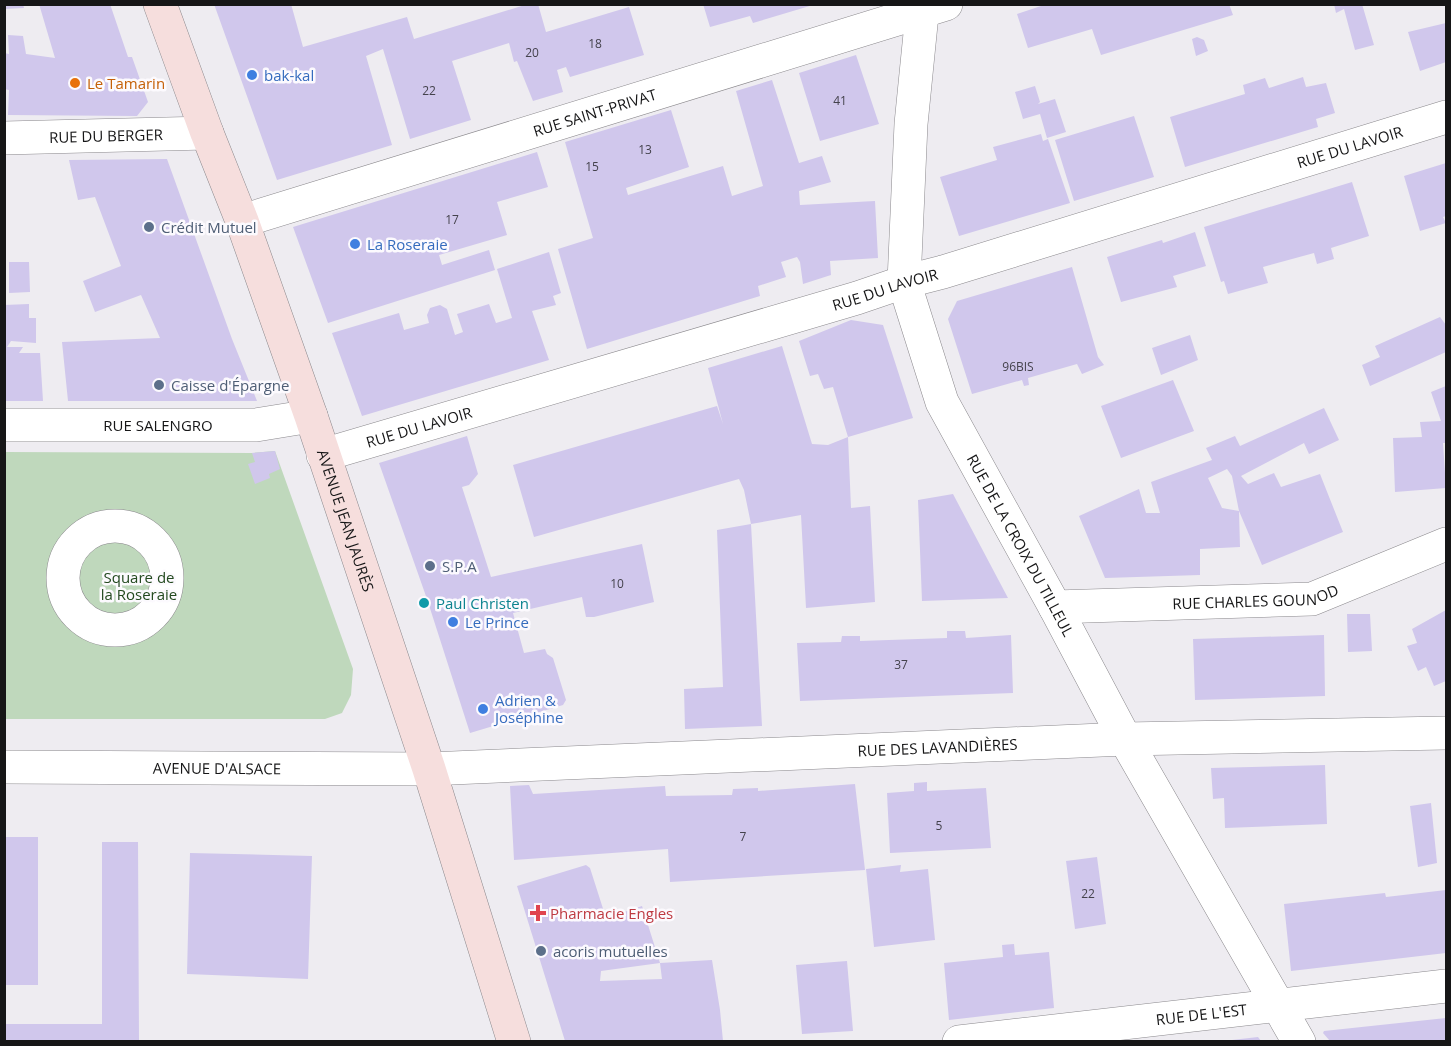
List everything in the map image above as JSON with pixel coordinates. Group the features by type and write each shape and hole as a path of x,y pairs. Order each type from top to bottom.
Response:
{"main road":[{"name":"AVENUE JEAN JAURÈS","path":"160,4 242,221 311,416 429,769 514,1041"}],"street":[{"name":"RUE SAINT-PRIVAT","path":"242,221 931,7"},
{"name":"RUE DE LA CROIX DU TILLEUL","path":"931,7 911,124 904,282 942,402 1125,739 1299,1041"},
{"name":"RUE DU LAVOIR","path":"323,455 857,298 1446,117"},
{"name":"RUE DU BERGER","path":"19,138 207,133"},
{"name":"RUE SALENGRO","path":"4,425 256,425 311,416"},
{"name":"RUE CHARLES GOUNOD","path":"1055,607 1312,599 1446,544"},
{"name":"RUE DES LAVANDIÈRES","path":"429,769 1125,739 1446,733"},
{"name":"AVENUE D'ALSACE","path":"4,767 429,769"},
{"name":"RUE DE L'EST","path":"959,1041 1446,986"}],"green space":[{"name":"Square de la Roseraie","path":"275,451 353,669 351,695 342,713 325,719 5,719 5,452 252,453"}],"building":[{"path":"4,4 23,4 24,8 4,9"},
{"name":"Le Tamarin","path":"39,4 110,4 128,57 132,57 148,102 137,116 8,115 9,90 4,89 4,53 9,54 8,35 23,36 26,54 55,58"},
{"path":"214,4 291,4 303,47 407,17 414,39 528,4 538,4 546,32 629,7 644,55 570,77 566,67 557,70 563,92 533,101 517,61 514,62 509,43 452,61 471,120 410,139 383,49 366,56 392,145 277,180"},
{"path":"703,4 813,5 753,23 750,16 710,27"},
{"path":"1047,4 1229,4 1233,15 1101,55 1092,29 1028,48 1017,14"},
{"path":"1334,4 1362,4 1374,45 1355,50 1344,9 1336,13"},
{"path":"1446,23 1446,62 1420,71 1408,32"},
{"path":"1197,37 1204,40 1208,51 1196,56 1192,39"},
{"path":"856,55 879,124 820,141 799,73"},
{"path":"1303,77 1306,87 1326,83 1335,113 1316,119 1318,127 1185,167 1170,117 1245,94 1243,85 1265,78 1269,88"},
{"path":"772,80 799,163 822,156 831,182 799,191 800,205 875,201 878,258 830,261 831,275 803,284 800,262 797,257 781,262 786,277 758,286 760,296 587,349 558,249 593,238 565,142 671,110 689,167 626,188 628,195 723,166 732,196 763,186 736,91"},
{"path":"1035,86 1040,102 1038,104 1055,99 1066,132 1047,138 1040,114 1023,119 1015,92"},
{"path":"1134,116 1154,177 1074,201 1055,140"},
{"path":"1041,134 1043,141 1048,139 1070,203 959,236 940,177 997,160 993,147"},
{"path":"537,152 548,187 497,202 507,235 439,255 442,265 489,250 495,270 328,323 293,227"},
{"name":"Crédit Mutuel","path":"167,159 232,339 257,401 68,401 62,342 160,338 141,295 95,312 83,281 121,266 95,197 78,200 69,160"},
{"path":"1446,163 1446,216 1443,217 1446,223 1420,231 1404,176"},
{"path":"1352,182 1369,236 1331,248 1334,259 1317,264 1314,253 1263,267 1268,283 1228,294 1224,281 1221,282 1204,227"},
{"path":"1195,232 1206,266 1173,276 1177,287 1121,302 1107,257 1162,240 1163,243"},
{"path":"549,252 561,293 553,296 556,305 532,311 549,360 362,416 332,333 399,313 404,330 429,323 427,315 430,308 440,305 447,309 455,335 463,332 457,314 489,304 496,323 512,318 497,269"},
{"path":"9,262 29,262 30,292 9,293"},
{"path":"1072,267 1098,357 1104,365 1082,374 1077,364 1028,378 1029,385 1024,386 1022,380 972,394 948,319 957,301"},
{"path":"29,304 29,318 36,318 36,343 11,341 7,347 23,347 19,353 40,353 43,401 4,401 4,305"},
{"path":"1440,317 1446,325 1446,352 1370,386 1362,365 1380,357 1375,346"},
{"path":"851,320 883,325 913,418 848,437 833,387 824,389 818,374 810,376 799,341"},
{"path":"1190,335 1198,360 1161,375 1152,348"},
{"path":"782,346 812,444 828,445 848,437 851,508 870,506 875,602 806,608 801,515 751,524 744,490 739,479 534,537 513,465 717,406 723,424 708,368"},
{"path":"1173,380 1194,431 1121,458 1101,406"},
{"path":"1446,386 1446,443 1443,443 1446,488 1395,492 1393,438 1422,437 1420,422 1441,421 1431,392"},
{"path":"1324,408 1339,440 1309,454 1304,443 1241,476 1248,484 1274,473 1281,487 1320,474 1343,532 1262,565 1239,511 1240,547 1200,549 1200,575 1105,578 1079,516 1139,489 1146,513 1160,513 1151,482 1212,460 1206,448 1235,436 1240,446","holes":["1227,469 1232,476 1239,511 1222,508 1208,478"]},
{"path":"467,436 478,474 469,485 462,487 491,577 642,544 654,602 586,617 582,597 513,613 524,653 545,649 547,654 553,658 566,700 563,705 470,733 427,599 379,463"},
{"path":"275,451 280,469 269,474 270,478 255,484 248,464 255,462 252,453"},
{"path":"953,494 1008,598 922,601 918,500"},
{"path":"751,524 762,726 685,729 684,689 723,687 717,530"},
{"path":"1446,610 1446,681 1434,686 1426,667 1418,671 1407,646 1417,643 1412,629"},
{"path":"1347,614 1370,614 1372,651 1348,652"},
{"path":"947,631 965,631 966,638 1011,635 1013,693 800,701 797,643 841,642 842,636 860,636 860,641 947,638"},
{"path":"1324,635 1325,696 1195,700 1193,639"},
{"path":"1325,765 1327,824 1225,828 1224,798 1213,799 1211,768"},
{"path":"927,782 927,791 986,788 991,848 890,853 887,793 914,791 914,783"},
{"path":"855,784 865,870 670,882 668,849 514,860 510,786 529,785 533,794 665,786 666,796 732,795 733,789 758,788 758,791"},
{"path":"1431,803 1437,863 1418,867 1410,806"},
{"path":"4,837 38,837 38,985 4,985"},
{"path":"102,842 138,842 139,1041 4,1041 4,1024 102,1024"},
{"path":"190,853 312,856 308,979 187,974"},
{"path":"1097,857 1106,924 1075,929 1066,861"},
{"path":"586,865 590,868 606,918 642,906 660,963 712,960 723,1041 565,1041 517,886","holes":["660,963 662,979 600,981 601,971"]},
{"path":"901,865 900,872 928,869 935,940 874,947 866,869"},
{"path":"1446,890 1446,953 1291,971 1284,904 1385,893 1386,897"},
{"path":"1014,944 1015,955 1049,952 1054,1008 949,1020 944,963 1003,957 1002,945"},
{"path":"847,961 853,1031 802,1034 796,965"},
{"path":"1446,1018 1446,1041 1330,1041 1323,1033 1324,1031"},
{"path":"1258,1037 1261,1041 1232,1041 1232,1040"}],"place":[{"name":"bak-kal","path":"252,75"},
{"name":"Le Tamarin","path":"75,83"},
{"name":"Crédit Mutuel","path":"149,227"},
{"name":"La Roseraie","path":"355,244"},
{"name":"Caisse d'Épargne","path":"159,385"},
{"name":"S.P.A","path":"430,566"},
{"name":"Paul Christen","path":"424,603"},
{"name":"Le Prince","path":"453,622"},
{"name":"Adrien & Joséphine","path":"483,709"},
{"name":"Pharmacie Engles","path":"538,913"},
{"name":"acoris mutuelles","path":"541,951"}]}
